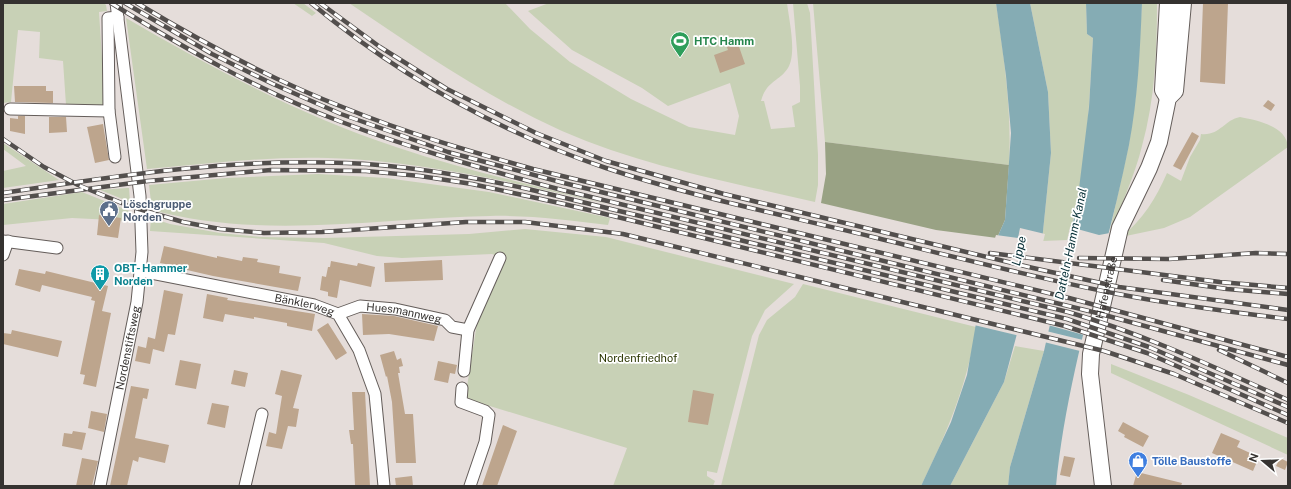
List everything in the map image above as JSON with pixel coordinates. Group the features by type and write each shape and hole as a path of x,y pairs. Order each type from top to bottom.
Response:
{"main road":[{"name":"Hafenstraße","path":"1168,3 1163,90 1168,98"},
{"name":"Hafenstraße","path":"1103,486 1090,374 1091,354 1120,228 1149,168 1159,142 1168,98 1175,91 1183,3"}],"street":[{"name":"Nordenstiftsweg","path":"100,486 134,317 141,271 142,225 116,3"},
{"path":"115,156 109,111 108,18 118,17"},
{"path":"10,110 109,111"},
{"path":"3,255 6,241 57,248"},
{"path":"464,371 468,330 500,258"},
{"name":"Bänklerweg","path":"141,271 314,305 338,314 359,350 375,394 384,486"},
{"name":"Huesmannweg","path":"338,314 360,306 395,309 445,320 452,327 468,330"},
{"path":"462,388 461,402 485,411 489,415 485,442 470,486"},
{"path":"245,486 262,414"}],"green space":[{"path":"3,3 104,3 106,5 107,11 99,12 105,105 66,105 63,61 39,58 40,32 18,30 11,102 3,103"},
{"path":"293,3 303,3 316,13 312,16"},
{"path":"349,3 505,3 530,29 570,62 631,99 689,127 735,135 739,116 730,83 668,106 642,88 572,50 528,11 549,3 787,3 792,36 791,62 785,73 766,89 761,101 764,101 771,129 795,127 792,106 800,102 800,86 793,3 807,3 810,13 818,155 818,185 815,202 655,164 592,143 562,131 506,103 452,72"},
{"path":"813,3 996,3 1008,104 1010,145 1009,165 825,142"},
{"path":"1030,3 1086,3 1087,34 1093,38 1083,165 1068,240 1042,241 1051,153 1048,92"},
{"path":"1142,3 1157,3 1156,57 1150,111 1139,157 1132,178 1113,230 1110,230 1129,144 1136,94"},
{"path":"126,18 224,73 258,90 291,106 361,135 450,164 612,205 472,175 364,160 283,158 147,169"},
{"path":"1240,117 1262,122 1277,129 1286,140 1288,147 1190,217 1164,228 1121,237 1136,223 1148,208 1167,173 1181,181 1190,157 1200,140 1201,134 1213,133 1230,121"},
{"path":"825,142 1009,165 1005,220 997,238 936,230 821,203 826,174"},
{"path":"3,143 59,180 3,188 3,171 26,166 3,149"},
{"path":"318,174 386,178 489,192 610,218 608,225 549,218 490,216 278,226 235,224 194,219 152,210 149,185 226,178"},
{"path":"127,188 129,188 130,202 100,190"},
{"path":"82,192 132,212 133,221 72,218 3,225 3,204"},
{"name":"Nordenfriedhof","path":"151,218 170,224 220,233 261,237 324,238 469,234 525,229 606,237 794,284 765,310 752,336 717,473 707,471 707,476 715,481 713,486 613,486 627,448 467,399 466,393 477,323 505,259 492,254 402,258 377,256 324,243 150,231"},
{"path":"803,284 976,327 968,369 962,389 939,448 921,486 721,486 759,335 767,320 795,297"},
{"path":"1015,346 1044,351 1010,467 1008,486 950,486 1004,382"},
{"path":"1111,364 1189,395 1288,438 1288,455 1111,373"}],"water":[{"name":"Lippe","path":"996,3 1030,3 1048,92 1051,153 1042,241 1004,382 950,486 921,486 951,422 967,375 983,283 997,238 1005,220 1011,133 1006,76"},
{"name":"Datteln-Hamm-Kanal","path":"1086,3 1142,3 1135,110 1120,188 1078,357 1061,443 1056,486 1008,486 1010,467 1044,351 1077,205 1089,107 1093,38 1087,34"}],"pier":[{"path":"1070,227 1099,235 1110,233 1112,230 1084,335 1048,325"},
{"path":"1020,228 1045,234 1020,336 974,325 981,282 996,235 1018,238"},
{"path":"1046,331 1083,340 1080,351 1044,342"}],"building":[{"path":"1203,3 1228,3 1225,84 1200,82"},
{"path":"736,38 745,64 720,73 714,55 728,50 725,42"},
{"path":"14,86 46,86 46,91 53,91 53,103 15,102"},
{"path":"1268,100 1275,105 1271,111 1263,106"},
{"path":"18,116 25,116 25,134 10,131 10,118 18,119"},
{"path":"49,117 66,117 67,132 49,133"},
{"path":"103,124 109,160 95,163 87,127"},
{"path":"1192,132 1199,136 1181,170 1173,166"},
{"name":"Löschgruppe Norden","path":"99,215 121,218 118,238 97,235"},
{"path":"164,246 217,258 217,256 242,261 243,257 258,259 257,262 280,266 279,273 301,277 298,291 213,276 187,270 187,268 160,263"},
{"path":"442,260 443,280 385,282 384,263"},
{"path":"331,261 357,266 358,263 375,267 371,287 340,280 337,298 328,296 328,292 320,290 322,276 326,277"},
{"path":"19,269 45,274 46,271 108,286 102,311 111,313 96,387 83,384 85,375 80,374 95,301 91,300 92,297 42,285 40,292 15,285"},
{"path":"164,290 183,294 175,335 168,334 164,352 153,349 150,364 135,361 138,346 146,348 148,337 155,339"},
{"path":"207,294 228,298 227,300 315,314 312,331 287,326 287,323 254,317 254,319 225,314 223,322 203,318"},
{"path":"362,314 394,316 438,326 434,341 389,334 363,335"},
{"path":"328,323 347,353 336,360 317,330"},
{"path":"12,330 62,341 58,357 3,344 3,333 11,334"},
{"path":"394,351 397,360 401,358 403,366 399,367 400,373 398,373 405,414 413,414 416,463 396,463 392,402 387,376 386,377 380,355"},
{"path":"180,360 201,364 196,389 175,385"},
{"path":"438,361 457,365 455,374 450,373 448,383 434,380"},
{"path":"234,370 248,373 245,387 231,384"},
{"path":"281,370 302,375 293,408 299,409 296,427 288,426 282,449 266,446 269,432 276,434 282,396 275,394"},
{"path":"131,386 149,389 147,399 143,398 135,438 169,445 165,463 139,457 138,462 133,460 127,486 110,486"},
{"path":"693,390 714,394 708,425 688,422"},
{"path":"352,392 365,392 370,486 355,485 353,444 351,444 349,430 354,430"},
{"path":"212,403 229,406 225,428 207,424"},
{"path":"91,411 107,414 104,432 88,428"},
{"path":"1123,422 1149,436 1143,447 1124,437 1125,435 1118,431"},
{"path":"503,425 517,431 497,486 482,486"},
{"path":"73,431 86,433 82,450 62,446 64,433 72,434"},
{"path":"1221,433 1240,441 1237,447 1259,457 1253,471 1212,453"},
{"path":"1064,456 1075,458 1070,477 1060,475"},
{"path":"82,458 98,461 92,486 76,486"},
{"path":"1280,458 1288,462 1285,470 1276,466"},
{"path":"1137,472 1182,483 1181,486 1133,486"},
{"path":"412,476 413,486 396,486 395,478"}],"railway":[{"path":"111,3 222,68 309,109 394,141 478,167 562,190 1068,312 1152,341 1288,400"},
{"path":"125,3 212,54 273,84 341,114 448,152 564,183 1097,313 1288,365"},
{"path":"137,3 239,60 291,85 391,126 438,141 533,169 1069,298 1288,357"},
{"path":"311,3 379,54 451,99 527,137 566,154 606,168 705,197 1057,281 1160,302 1288,319"},
{"path":"320,3 380,47 447,89 536,133 606,161 724,194 1033,268 1119,287 1288,310"},
{"path":"3,139 44,167 78,185 129,206 183,222 220,229 264,233 322,232 466,222 525,222 623,234 1104,351 1174,374 1288,423"},
{"path":"3,193 88,180 174,170 260,163 303,162 369,164 460,176 528,189 1067,319 1149,347 1288,407"},
{"path":"3,200 148,181 271,170 366,171 420,176 472,184 564,204 1065,326 1147,353 1288,415"},
{"path":"990,253 1220,282 1288,288"},
{"path":"1079,258 1169,259 1256,253 1288,254"},
{"path":"1163,280 1227,289 1288,294"},
{"path":"1219,350 1288,383"}],"place":[{"name":"HTC Hamm","path":"680,58"},
{"name":"Löschgruppe Norden","path":"109,227"},
{"name":"OBT- Hammer Norden","path":"100,291"},
{"name":"Tölle Baustoffe","path":"1138,478"}]}
